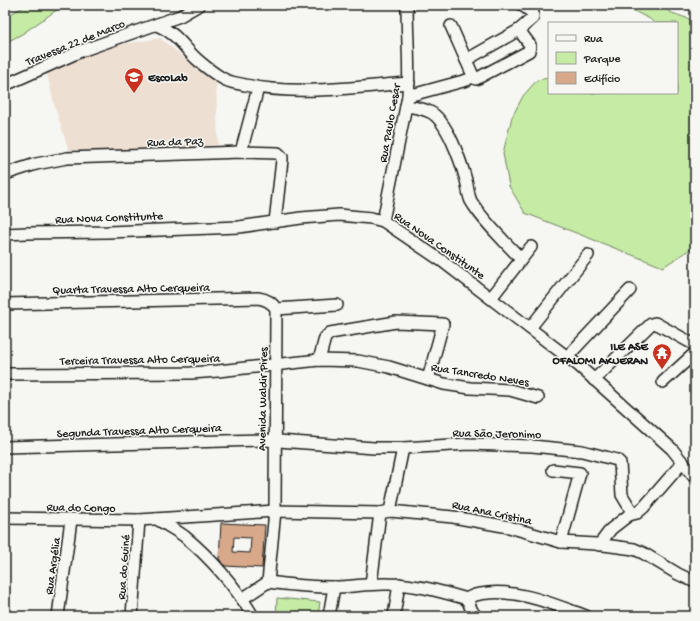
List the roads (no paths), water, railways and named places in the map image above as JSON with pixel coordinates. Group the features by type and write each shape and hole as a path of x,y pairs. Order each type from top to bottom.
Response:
{"street":[{"name":"Travessa 22 de Marco","path":"5,85 81,51 180,16 199,5"},
{"name":"Rua Paulo Cesar","path":"383,221 407,101 410,75 407,5"},
{"path":"466,60 519,30 533,18 533,13 522,5"},
{"path":"157,25 164,28 179,39 199,62 223,79 258,88 298,91 409,83"},
{"path":"451,26 466,60 471,79"},
{"path":"407,101 471,79 479,78 529,51 530,45 519,30"},
{"path":"242,152 258,88"},
{"path":"407,101 437,117 451,140 460,161 467,182 470,199 479,212 521,259"},
{"name":"Rua da Paz","path":"5,174 36,164 67,158 242,152 278,153 282,157 275,222"},
{"name":"Rua Nova Constitunte","path":"5,234 239,227 313,216 339,215 371,218 383,221 442,261 567,357 672,449 695,478"},
{"path":"491,298 531,246"},
{"path":"530,328 588,255"},
{"path":"567,357 630,290"},
{"name":"Quarta Travessa Alto Cerqueira","path":"5,304 258,298 264,299 271,303 276,309"},
{"path":"276,309 337,306"},
{"name":"Avenida Waldir Pires","path":"268,582 275,511 274,440 276,309"},
{"path":"319,360 325,338 330,333 396,322 442,324 428,379"},
{"path":"594,380 648,325 653,323 695,346"},
{"path":"663,382 695,353"},
{"name":"Rua Tancredo Neves","path":"276,366 319,360 368,362 444,384 470,388 510,390 538,398"},
{"name":"Terceira Travessa Alto Cerqueira","path":"5,374 191,373 218,372 276,366"},
{"name":"Segunda Travessa Alto Cerqueira","path":"5,446 274,440"},
{"name":"Rua São Jeronimo","path":"274,440 374,448 403,448 468,444 532,446 582,451 617,460 620,463 622,495 631,510 629,515"},
{"path":"370,584 385,512 403,448"},
{"path":"599,544 611,529 629,515 637,513 644,507 683,462"},
{"path":"553,470 580,473 561,542"},
{"name":"Rua Ana Cristina","path":"275,511 385,512 453,517 509,527 561,542 599,544 634,549 695,582"},
{"name":"Rua do Congo","path":"5,518 139,520 275,511"},
{"path":"157,519 182,535 201,551 242,599 253,616"},
{"name":"Rua Argélia","path":"58,616 71,520"},
{"name":"Rua do Guiné","path":"132,616 139,520"},
{"path":"242,599 268,582 300,586 334,587 370,584 399,584 467,599 471,596 484,593 500,592 516,594 548,602 586,616"},
{"path":"394,616 399,584"},
{"path":"329,616 334,587"},
{"path":"467,599 476,616"}],"place":[{"name":"EscoLab","path":"134,94"},
{"name":"ILE ASE OFALOMI AKUERAN","path":"662,370"}]}
